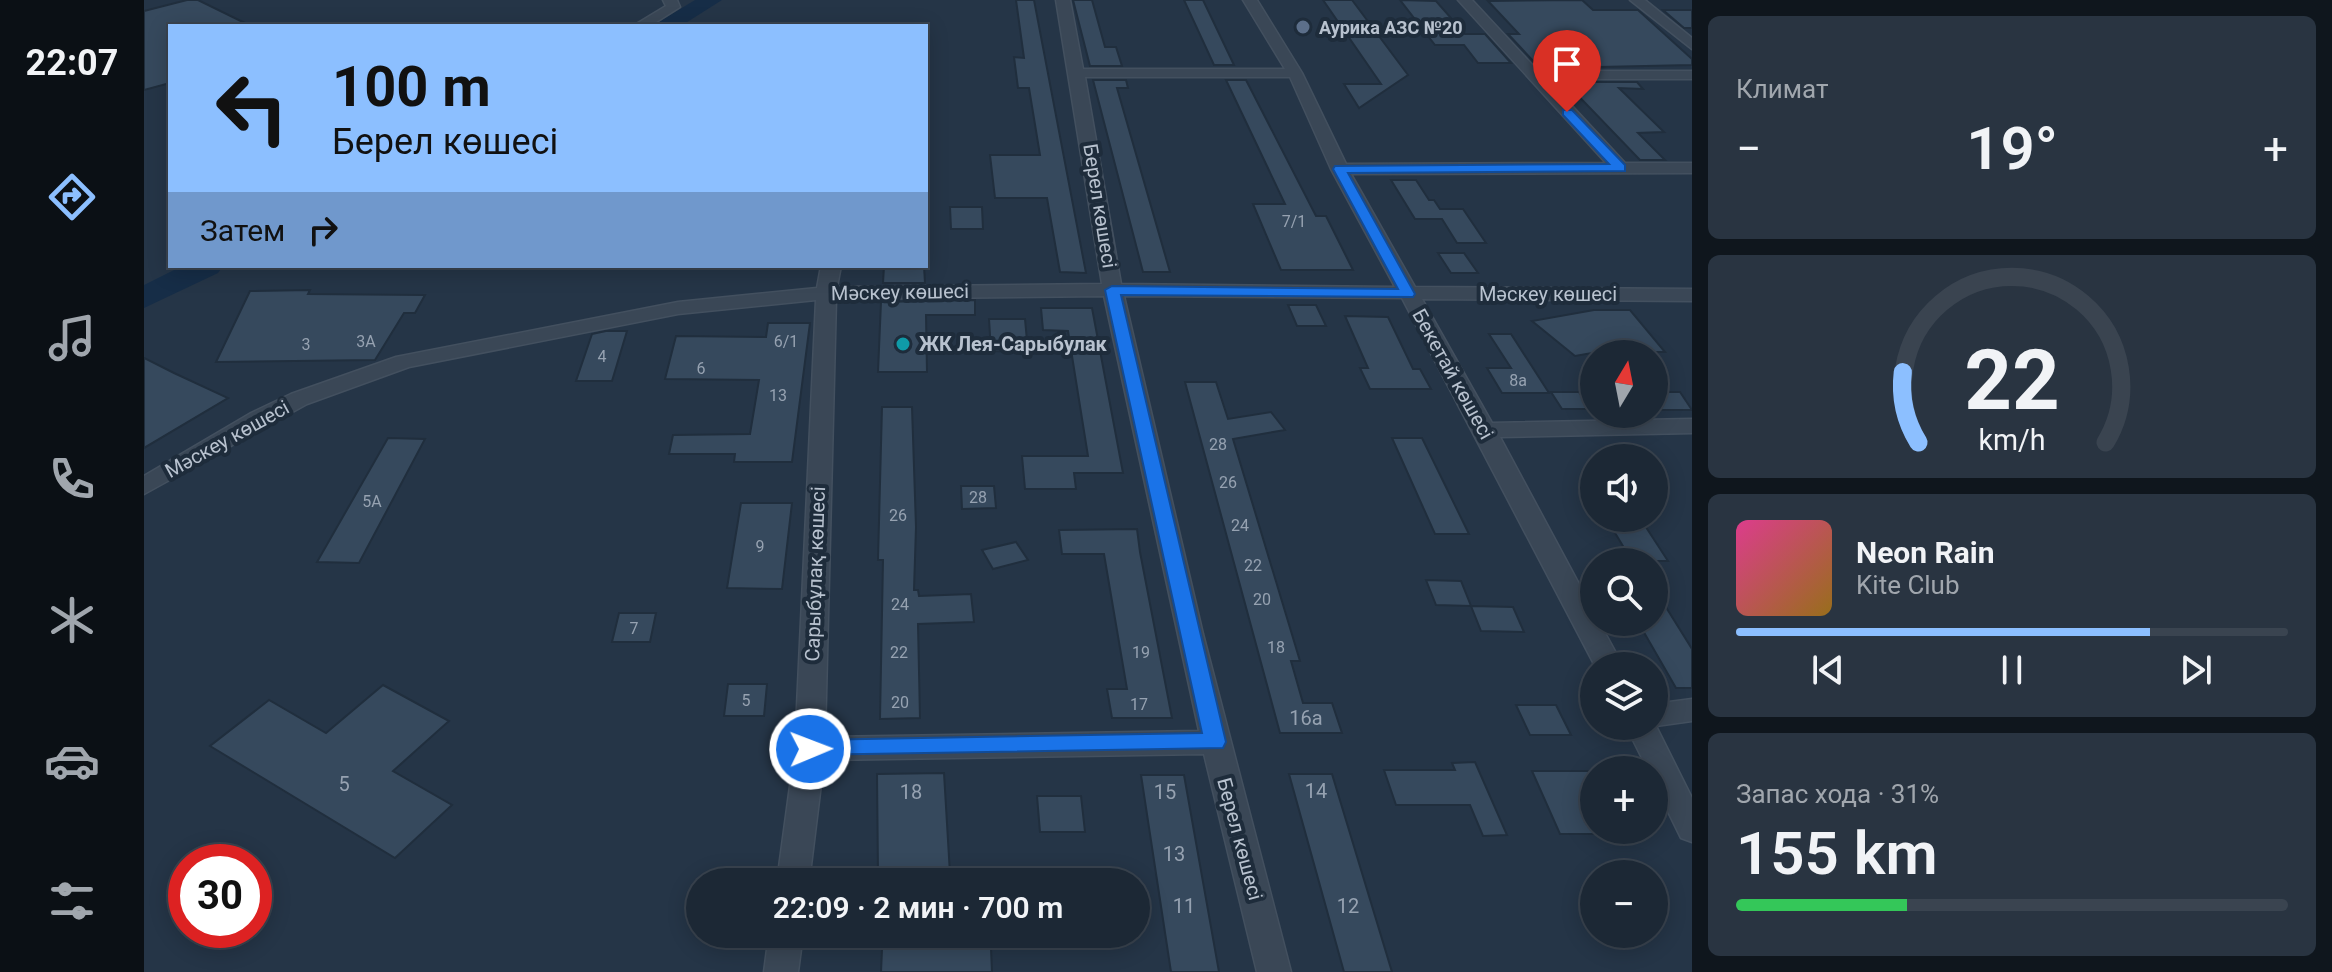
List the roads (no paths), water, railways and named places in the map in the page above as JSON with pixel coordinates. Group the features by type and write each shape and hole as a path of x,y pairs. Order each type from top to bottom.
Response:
{"street":[{"path":"643,24 673,7 670,0"},
{"name":"Берел көшесі","path":"1063,0 1079,73 1112,290 1215,742 1274,972"},
{"name":"Бекетай көшесі","path":"1250,0 1295,73 1340,169 1485,430 1602,652"},
{"path":"1465,0 1620,168"},
{"path":"1637,0 1692,45"},
{"path":"1079,73 1295,73"},
{"path":"1532,75 1692,75"},
{"path":"1340,169 1692,168"},
{"name":"Сарыбұлақ көшесі","path":"795,868 810,749 826,293 831,268"},
{"name":"Мәскеу көшесі","path":"144,486 259,418 299,399 404,362 649,312 826,293 1112,290 1692,295"},
{"path":"1485,430 1692,426"},
{"path":"1668,713 1692,710"},
{"path":"1648,740 1692,829"},
{"path":"810,749 1215,742"},
{"path":"781,972 784,948"}],"waterway":[{"path":"668,24 711,0"},
{"path":"144,298 203,268"}],"place":[{"name":"Аурика АЗС №20","path":"1303,27"},
{"name":"ЖК Лея-Сарыбулак","path":"903,344"}]}
